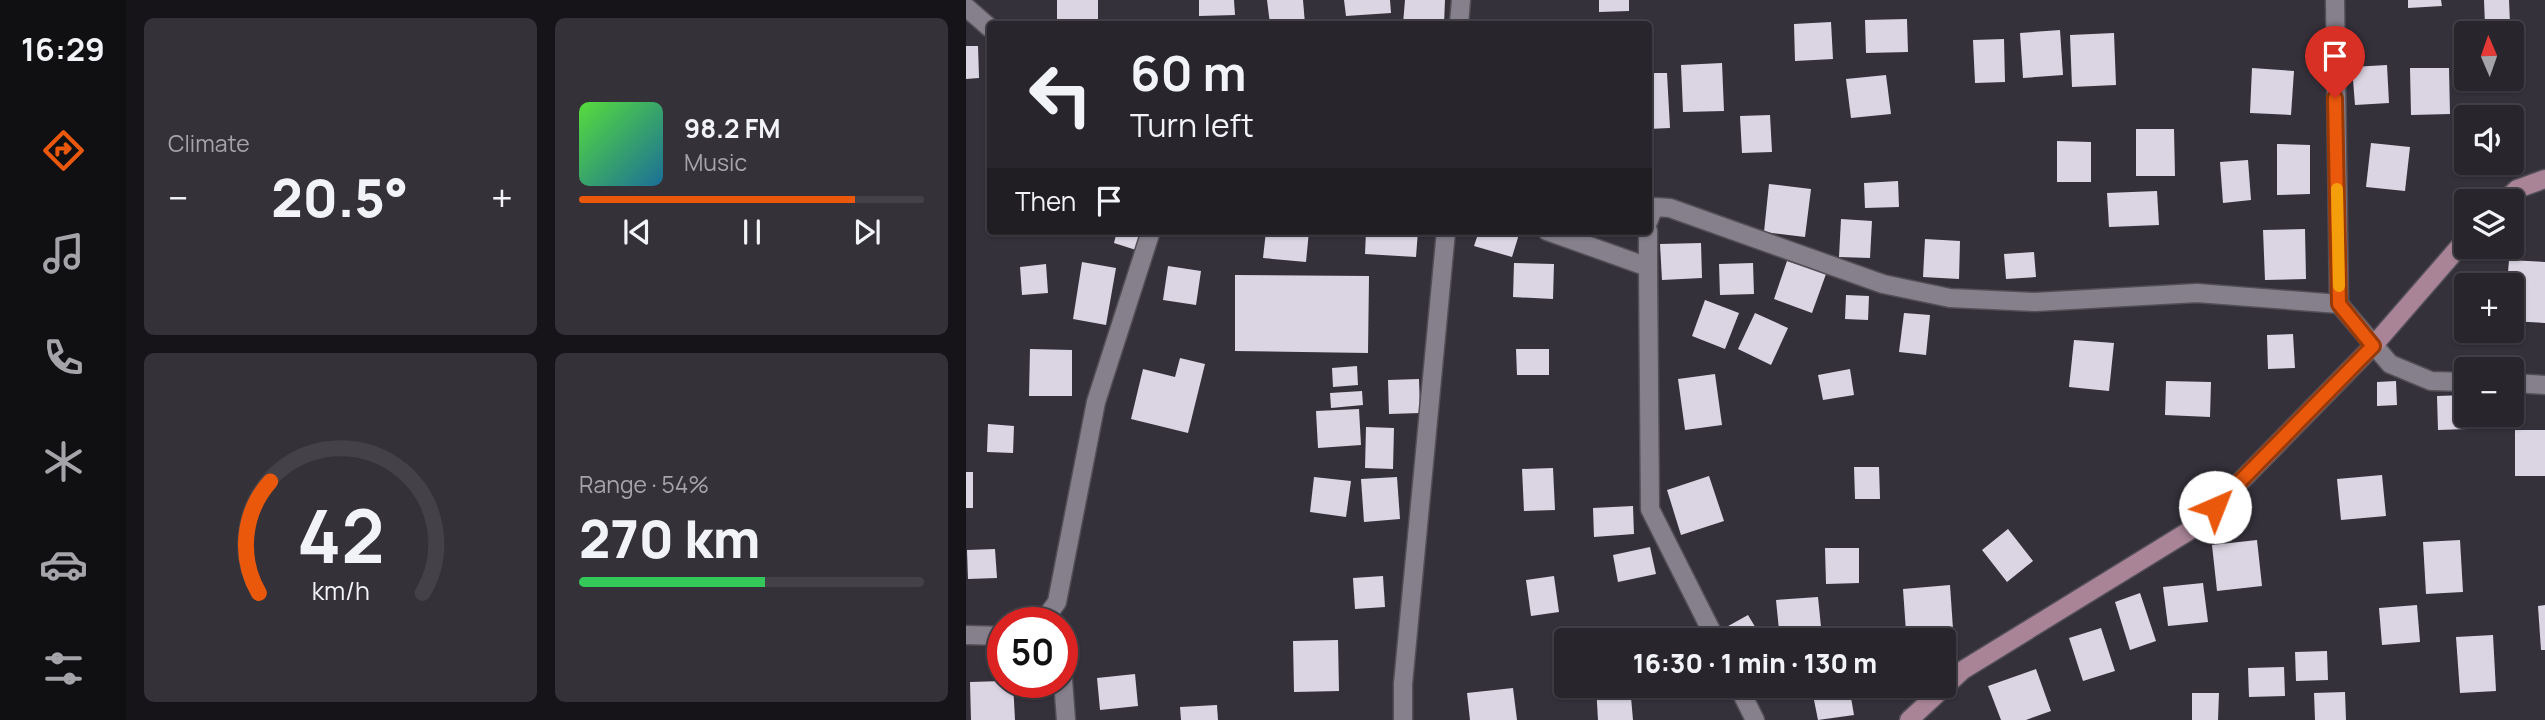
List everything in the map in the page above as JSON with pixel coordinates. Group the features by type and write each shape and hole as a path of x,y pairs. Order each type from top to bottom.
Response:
{"main road":[{"path":"2519,189 2545,178"},
{"path":"1909,720 1963,670 2197,526 2373,346 2454,253"}],"street":[{"path":"1459,21 1461,0"},
{"path":"2335,0 2339,304 2390,364 2431,381 2454,382"},
{"path":"966,7 987,25"},
{"path":"1652,212 1654,207 1670,208 1882,285 1950,298 2035,302 2197,293 2339,304"},
{"path":"1057,607 1096,402 1150,235"},
{"path":"1403,720 1403,684 1446,235"},
{"path":"1558,235 1648,267"},
{"path":"1648,235 1650,509 1710,628"},
{"path":"2524,383 2545,384"},
{"path":"1053,607 1057,602"},
{"path":"966,635 987,636"},
{"path":"1064,698 1066,720"},
{"path":"1744,698 1755,720"}],"building":[{"path":"1057,0 1098,0 1098,21 1057,21"},
{"path":"1199,0 1234,0 1235,15 1199,16"},
{"path":"1267,0 1303,0 1305,21 1270,21"},
{"path":"1344,0 1390,0 1391,13 1346,16"},
{"path":"1405,0 1445,0 1444,21 1403,21"},
{"path":"1599,0 1629,0 1629,11 1599,12"},
{"path":"2408,0 2441,0 2442,6 2408,8"},
{"path":"2484,0 2509,0 2510,21 2485,21"},
{"path":"1907,19 1908,52 1866,53 1865,20"},
{"path":"1831,22 1833,59 1795,61 1794,24"},
{"path":"2060,30 2063,75 2023,78 2020,33"},
{"path":"2114,33 2116,85 2072,87 2070,35"},
{"path":"2004,39 2005,82 1975,83 1973,40"},
{"path":"966,46 978,46 979,78 966,79"},
{"path":"1722,63 1724,111 1683,112 1681,65"},
{"path":"2387,65 2389,103 2355,105 2352,67"},
{"path":"2252,68 2294,71 2291,115 2250,113"},
{"path":"2410,68 2449,68 2450,114 2411,115"},
{"path":"1652,73 1667,73 1670,128 1652,129"},
{"path":"1886,75 1891,114 1851,118 1846,79"},
{"path":"1770,115 1772,152 1742,153 1740,116"},
{"path":"2136,129 2174,129 2175,176 2136,176"},
{"path":"2057,141 2091,142 2091,182 2057,182"},
{"path":"2371,143 2410,147 2405,191 2366,187"},
{"path":"2277,144 2310,145 2310,194 2277,195"},
{"path":"2248,160 2251,200 2223,203 2220,162"},
{"path":"1898,181 1899,207 1865,208 1864,183"},
{"path":"1769,184 1811,189 1805,237 1764,232"},
{"path":"2157,191 2159,225 2109,227 2107,193"},
{"path":"1841,219 1872,221 1870,258 1839,257"},
{"path":"2305,229 2306,279 2265,280 2263,230"},
{"path":"1116,235 1141,235 1136,250 1114,243"},
{"path":"1266,235 1309,235 1306,262 1263,258"},
{"path":"1366,235 1418,235 1416,257 1365,254"},
{"path":"1478,235 1519,235 1512,257 1474,246"},
{"path":"1925,239 1960,241 1959,279 1923,277"},
{"path":"1701,243 1702,278 1662,280 1660,244"},
{"path":"2034,252 2036,277 2006,279 2004,254"},
{"path":"2509,260 2545,262 2545,323 2524,322 2524,273 2508,273"},
{"path":"1787,261 1826,274 1812,313 1774,299"},
{"path":"1082,262 1116,268 1106,325 1073,319"},
{"path":"1514,263 1554,264 1553,299 1513,297"},
{"path":"1753,263 1754,294 1720,295 1719,264"},
{"path":"1046,264 1048,293 1022,295 1020,267"},
{"path":"1168,266 1201,271 1196,305 1163,300"},
{"path":"1235,275 1369,276 1368,353 1235,351"},
{"path":"1846,295 1869,296 1868,320 1845,319"},
{"path":"1705,300 1739,313 1725,349 1692,336"},
{"path":"1755,313 1788,328 1771,365 1738,349"},
{"path":"1904,313 1930,315 1926,355 1899,352"},
{"path":"2293,334 2295,368 2268,369 2267,335"},
{"path":"2074,340 2114,343 2109,391 2069,387"},
{"path":"1030,349 1072,350 1072,396 1029,396"},
{"path":"1516,349 1549,349 1549,375 1517,375"},
{"path":"1180,358 1205,364 1188,433 1131,419 1143,369 1175,377"},
{"path":"1357,366 1358,385 1333,387 1332,368"},
{"path":"1850,369 1854,395 1823,400 1818,375"},
{"path":"1715,374 1722,425 1685,430 1678,379"},
{"path":"1419,379 1420,413 1389,414 1388,380"},
{"path":"2166,381 2211,382 2210,417 2165,415"},
{"path":"2396,381 2397,405 2377,406 2377,382"},
{"path":"1362,391 1363,405 1331,408 1330,393"},
{"path":"2454,395 2454,427 2467,429 2438,430 2437,396"},
{"path":"1359,409 1361,445 1318,448 1316,411"},
{"path":"988,424 1014,426 1013,453 987,452"},
{"path":"1366,427 1394,428 1393,469 1365,468"},
{"path":"2515,430 2545,430 2545,476 2515,476"},
{"path":"1854,467 1879,467 1880,499 1855,499"},
{"path":"1553,468 1555,510 1524,511 1522,469"},
{"path":"966,472 973,472 973,508 966,508"},
{"path":"2382,475 2386,516 2341,520 2337,479"},
{"path":"1709,476 1724,521 1681,535 1667,490"},
{"path":"1314,477 1351,481 1346,517 1310,512"},
{"path":"1397,477 1400,519 1364,522 1361,479"},
{"path":"1633,506 1634,534 1594,537 1593,508"},
{"path":"2008,529 2033,561 2007,582 1982,550"},
{"path":"2257,540 2262,586 2217,591 2212,545"},
{"path":"2460,540 2463,592 2426,594 2423,542"},
{"path":"1650,547 1656,574 1618,582 1613,555"},
{"path":"1825,548 1859,548 1859,583 1826,584"},
{"path":"995,549 997,578 968,579 967,550"},
{"path":"1383,576 1385,607 1355,609 1353,578"},
{"path":"1554,576 1559,612 1531,616 1526,580"},
{"path":"2203,583 2208,622 2168,626 2163,587"},
{"path":"1950,585 1953,628 1906,628 1903,589"},
{"path":"2140,593 2156,641 2130,650 2115,602"},
{"path":"1818,597 1821,628 1779,628 1776,600"},
{"path":"2417,605 2420,642 2382,645 2379,608"},
{"path":"2545,605 2545,650 2541,650 2538,606"},
{"path":"1748,615 1756,628 1725,628"},
{"path":"2101,628 2115,671 2083,681 2069,638"},
{"path":"2493,635 2496,691 2460,693 2456,637"},
{"path":"1338,640 1339,691 1294,692 1293,641"},
{"path":"2327,651 2328,680 2296,681 2295,652"},
{"path":"2284,667 2285,696 2249,697 2248,668"},
{"path":"2036,669 2051,711 2026,720 2001,720 1988,686"},
{"path":"1135,674 1138,706 1100,710 1097,678"},
{"path":"987,681 987,698 1014,698 1015,720 971,720 970,682"},
{"path":"1513,688 1517,720 1470,720 1467,693"},
{"path":"2345,692 2346,720 2315,720 2314,693"},
{"path":"2192,693 2219,693 2218,720 2192,720"},
{"path":"1597,698 1631,698 1633,720 1598,720"},
{"path":"1814,698 1851,698 1854,715 1818,720"},
{"path":"1217,705 1218,720 1181,720 1180,707"}],"slow traffic":[{"path":"2337,189 2339,286"}],"route":[{"path":"2215,507 2373,346 2339,304 2335,98"}]}
